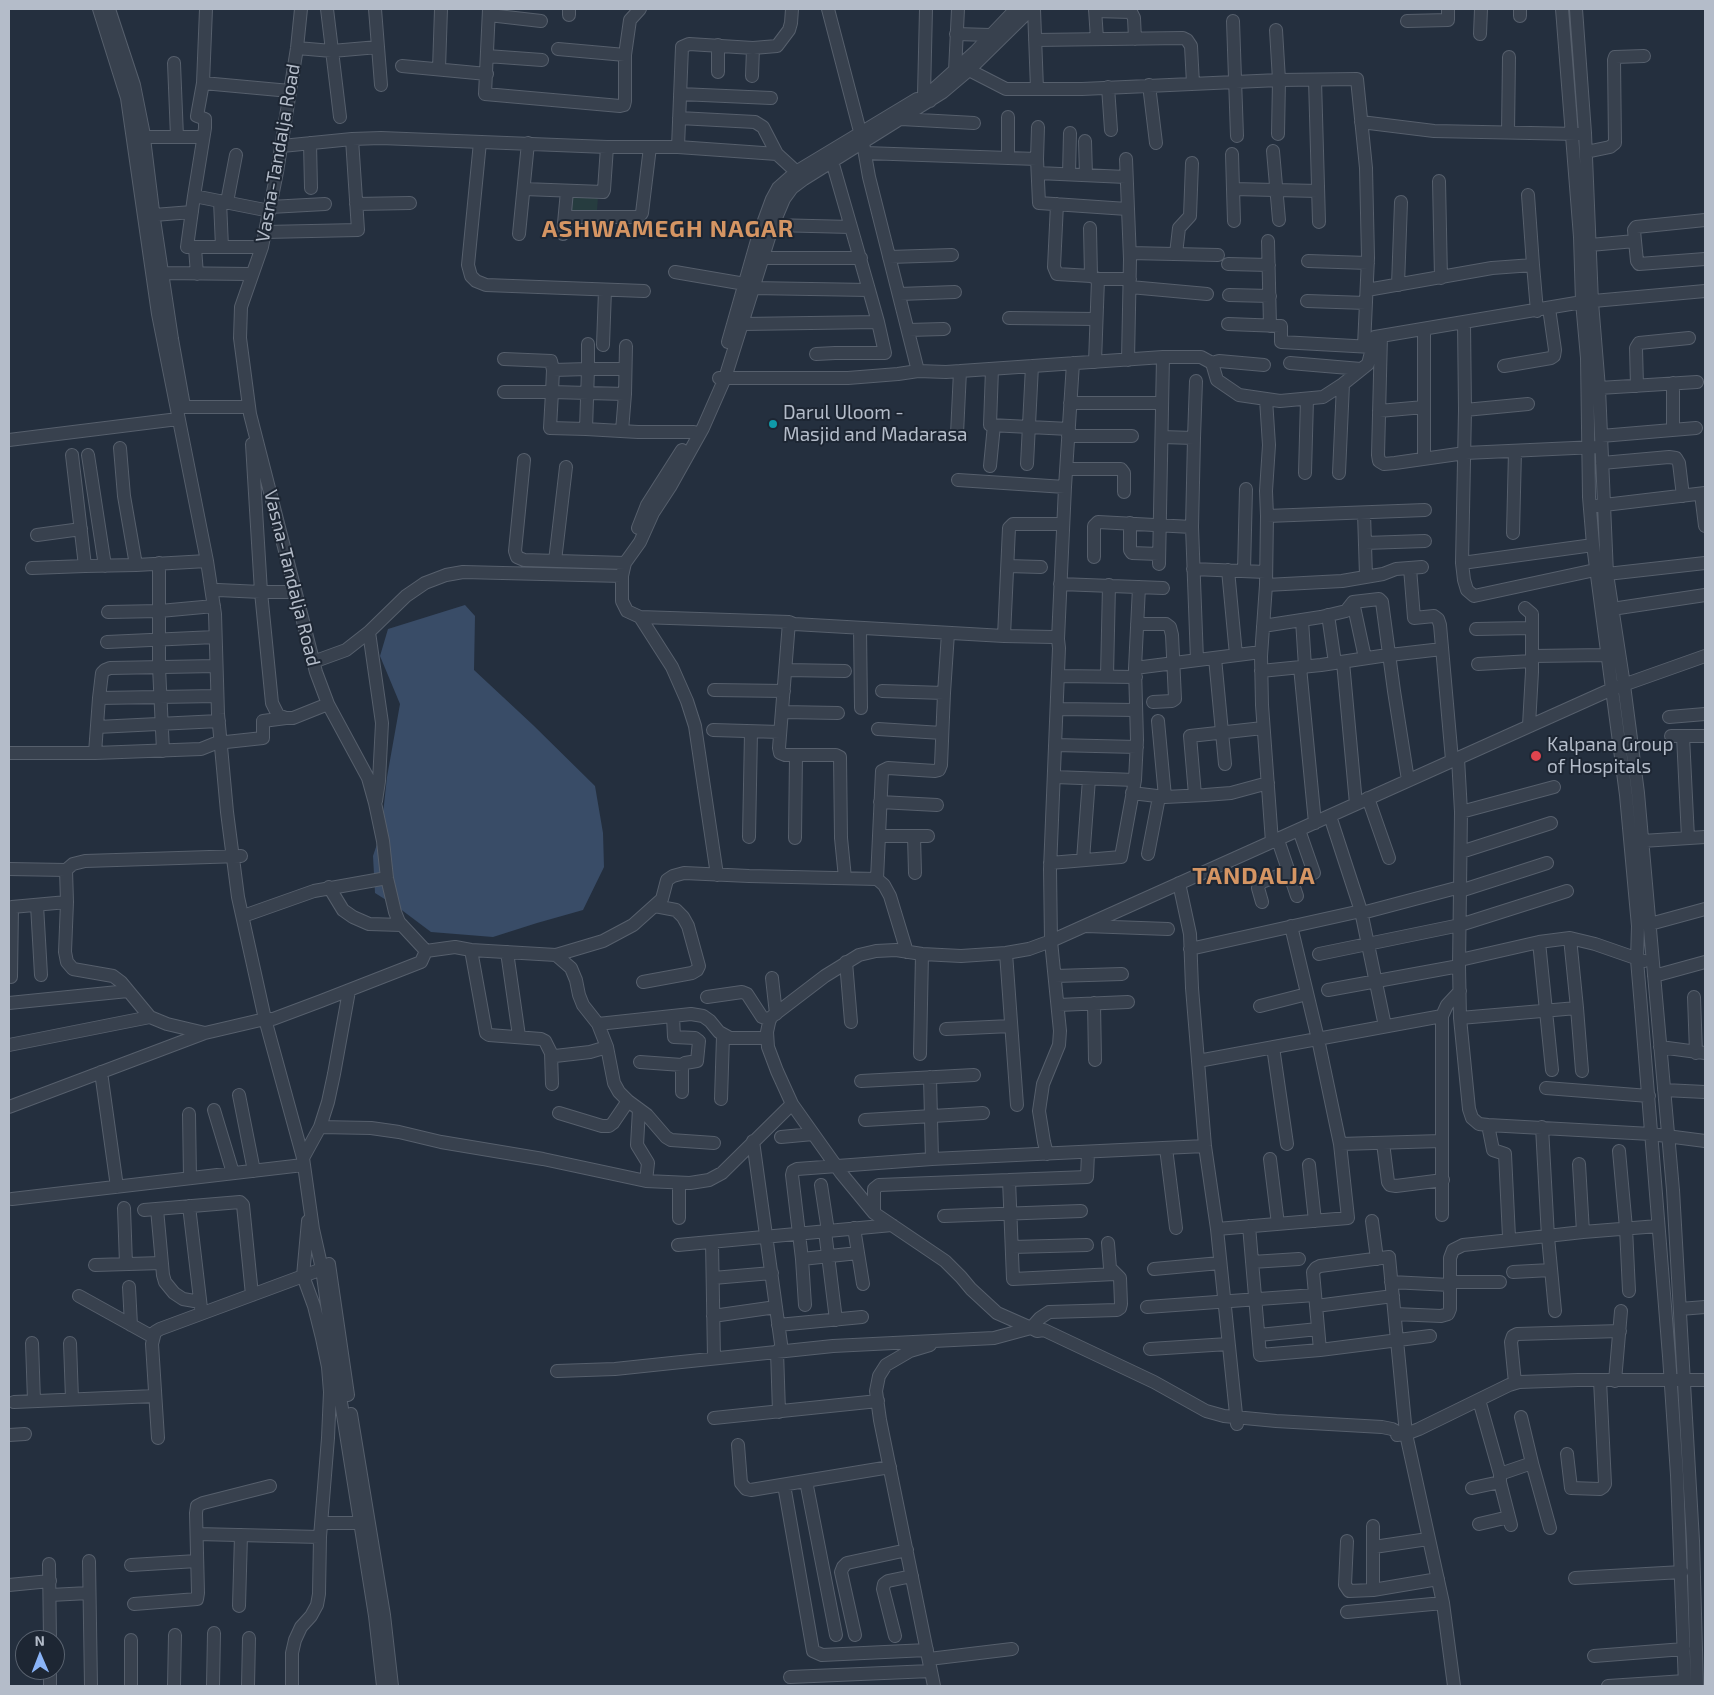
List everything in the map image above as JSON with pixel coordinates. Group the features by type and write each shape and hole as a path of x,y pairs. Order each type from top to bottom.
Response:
{"street":[{"path":"99,9 126,98 158,314 207,561 215,585 217,696 219,721 224,741"},
{"path":"110,9 134,84 144,137 162,274 215,585 222,613 224,741 243,924 292,1096 333,1281 348,1395 384,1615 392,1686"},
{"path":"206,9 203,84 197,116 206,119 187,247 262,247"},
{"name":"Vasna-Tandalja Road","path":"300,9 297,48 282,146 262,247 241,307 240,338 250,410 314,662 328,704 368,778 383,841 387,878 395,912 402,925 426,951"},
{"path":"327,9 340,117"},
{"path":"374,9 381,85"},
{"path":"439,69 441,9"},
{"path":"541,21 489,12 485,94 620,106 624,105 625,101 625,55 630,20 640,9"},
{"path":"678,147 682,47 689,44 753,48 777,46 791,23 792,9"},
{"path":"828,9 918,370"},
{"path":"926,9 927,98"},
{"path":"955,71 958,9"},
{"path":"1016,9 927,98 901,119 862,143 832,161 800,175 784,199 773,225 763,258 749,286 725,355 721,378 694,432 647,505 632,542 622,576 622,601 627,611 640,617 790,622 794,624 860,628 1053,637 1058,640"},
{"path":"1031,9 1038,89"},
{"path":"628,560 640,542 653,513 703,428 743,324 758,237 772,198 782,184 862,143 927,98 952,85 1031,9"},
{"path":"1407,21 1448,20 1448,9"},
{"path":"1480,34 1481,9"},
{"path":"1562,9 1580,237 1599,388 1597,443 1590,506 1593,545 1612,609 1638,926 1638,960 1658,1226 1692,1522 1697,1686"},
{"path":"1581,9 1576,9 1585,133 1590,245 1587,358 1597,443 1602,464 1601,572 1607,655 1618,687 1642,841 1674,1190 1680,1309 1677,1380 1682,1572 1695,1621 1684,1649 1685,1684 1608,1686"},
{"path":"1097,40 1095,10 1131,12 1134,18 1136,39"},
{"path":"1233,21 1237,136"},
{"path":"1276,30 1279,80 1278,134"},
{"path":"956,34 990,35"},
{"path":"1035,40 1183,38 1191,46 1192,84"},
{"path":"718,45 718,72"},
{"path":"297,48 332,51 378,47"},
{"path":"752,76 753,48"},
{"path":"558,49 625,55"},
{"path":"487,56 542,60"},
{"path":"1586,152 1610,147 1615,143 1615,57 1644,56"},
{"path":"1508,132 1509,57"},
{"path":"174,63 177,137"},
{"path":"402,66 487,74"},
{"path":"968,70 1006,89 1357,79 1366,168 1368,364 1323,397 1280,401 1239,395 1217,380 1212,363"},
{"path":"1315,80 1319,222"},
{"path":"203,84 290,91"},
{"path":"1149,85 1156,143"},
{"path":"1108,87 1111,130"},
{"path":"680,94 771,98"},
{"path":"1008,117 1008,158"},
{"path":"679,118 755,122 763,127 778,154 800,175"},
{"path":"901,119 974,123"},
{"path":"1361,122 1434,130 1585,133"},
{"path":"1038,127 1039,202 1128,208"},
{"path":"1069,174 1070,133"},
{"path":"144,137 203,137"},
{"path":"282,146 352,139 407,139 607,147 678,147 778,154"},
{"path":"265,232 358,230 352,139"},
{"path":"1085,141 1086,175"},
{"path":"480,142 468,265 471,276 476,282 486,285 644,291"},
{"path":"310,143 311,188"},
{"path":"519,234 528,143"},
{"path":"862,143 1008,158 1037,159"},
{"path":"524,189 603,192 607,147"},
{"path":"565,217 640,217 650,147"},
{"path":"1273,151 1279,220"},
{"path":"1232,154 1234,221"},
{"path":"222,248 223,202 236,155"},
{"path":"1126,159 1130,253 1128,360"},
{"path":"816,354 835,352 885,353 861,258 832,161"},
{"path":"1176,254 1178,228 1190,216 1192,162"},
{"path":"1038,173 1126,177"},
{"path":"1439,181 1441,278"},
{"path":"1234,189 1318,191"},
{"path":"563,234 567,192"},
{"path":"1504,366 1551,358 1554,356 1555,350 1543,310 1533,265 1528,195"},
{"path":"194,196 270,209 326,204"},
{"path":"1398,285 1401,202"},
{"path":"356,204 410,203"},
{"path":"1057,204 1055,271 1060,275 1207,294"},
{"path":"154,215 192,212"},
{"path":"1705,220 1636,227 1634,230 1636,260 1639,264 1705,259"},
{"path":"773,225 851,227"},
{"path":"1090,228 1096,319 1095,362"},
{"path":"1268,241 1270,326"},
{"path":"1590,245 1635,241"},
{"path":"196,248 197,274"},
{"path":"1130,253 1218,255"},
{"path":"889,257 952,255"},
{"path":"763,258 861,258"},
{"path":"1308,261 1368,263"},
{"path":"1228,264 1269,264"},
{"path":"1367,290 1492,268 1533,265"},
{"path":"675,272 749,286 869,290"},
{"path":"162,274 251,274"},
{"path":"603,345 606,290"},
{"path":"1368,347 1375,337 1381,336 1587,302 1705,291"},
{"path":"899,294 955,292"},
{"path":"1229,295 1270,296"},
{"path":"1307,301 1366,303"},
{"path":"1008,318 1096,319"},
{"path":"743,324 878,322"},
{"path":"1464,323 1465,453 1462,563 1467,590 1474,596 1601,572 1705,563"},
{"path":"1228,324 1281,326 1281,342 1368,347"},
{"path":"908,330 944,329"},
{"path":"1424,330 1424,459"},
{"path":"1381,336 1378,455 1379,461 1384,464 1465,453 1515,451 1597,443 1696,428"},
{"path":"1637,386 1636,348 1639,343 1689,338"},
{"path":"586,429 588,344"},
{"path":"622,431 626,346"},
{"path":"721,378 848,378 898,374 918,370 960,371 1163,357 1201,357 1212,363 1219,361 1264,365"},
{"path":"1130,523 1130,550 1132,554 1159,559 1163,357"},
{"path":"504,359 551,361 553,370 550,428 694,432"},
{"path":"1290,363 1361,369"},
{"path":"1047,1154 1039,1111 1044,1084 1059,1045 1060,1031 1051,941 1050,863 1056,744 1060,584 1073,364"},
{"path":"1026,464 1030,427 1032,366"},
{"path":"553,370 625,369"},
{"path":"992,369 990,425 1030,427 1069,433 1132,436"},
{"path":"957,434 960,371"},
{"path":"1196,381 1192,527 1197,660"},
{"path":"1599,388 1697,382"},
{"path":"1340,473 1343,384"},
{"path":"1673,384 1673,430"},
{"path":"504,392 625,394"},
{"path":"1266,399 1269,445 1266,491 1266,586 1261,652 1264,728 1275,841 1297,896"},
{"path":"1305,472 1307,399"},
{"path":"1070,403 1162,403"},
{"path":"1465,410 1528,404"},
{"path":"184,407 250,410 261,592 272,703 278,715 286,718"},
{"path":"1379,411 1424,407"},
{"path":"9,440 178,419"},
{"path":"990,466 994,425"},
{"path":"1162,437 1194,438"},
{"path":"120,448 124,496 136,565"},
{"path":"1513,533 1515,451"},
{"path":"72,455 85,566"},
{"path":"88,455 105,566"},
{"path":"1602,464 1669,457 1676,458 1679,463 1683,496"},
{"path":"524,460 516,557 524,560 555,561 628,560"},
{"path":"555,561 566,467"},
{"path":"1066,469 1121,470 1124,473 1124,492"},
{"path":"958,480 1065,487"},
{"path":"1244,571 1246,489"},
{"path":"1590,506 1703,493 1705,526"},
{"path":"1267,516 1426,510"},
{"path":"1364,512 1366,576"},
{"path":"1094,556 1094,526 1098,522 1192,527"},
{"path":"1004,636 1009,528 1013,524 1063,524"},
{"path":"37,534 81,529"},
{"path":"1365,543 1425,540"},
{"path":"1462,563 1593,545"},
{"path":"32,568 207,561"},
{"path":"159,563 159,667 163,751"},
{"path":"1008,566 1040,567"},
{"path":"1266,586 1342,581 1383,574 1396,569 1416,567 1414,618 1434,616 1438,619 1461,812 1460,1018 1469,1109 1472,1118 1480,1124 1488,1125 1651,1134 1705,1142"},
{"path":"1193,569 1266,572"},
{"path":"1228,570 1236,655"},
{"path":"314,662 346,650 369,632 406,596 425,583 446,575 463,572 622,576"},
{"path":"1060,584 1163,588"},
{"path":"215,585 261,592 296,592"},
{"path":"1107,676 1109,586"},
{"path":"1050,863 1121,857 1134,787 1139,586"},
{"path":"1612,609 1705,595"},
{"path":"1263,626 1346,611 1354,602 1378,598 1382,602 1408,780"},
{"path":"1354,602 1365,658"},
{"path":"108,612 160,611 214,606"},
{"path":"1525,608 1532,614 1530,725"},
{"path":"1328,615 1339,662 1356,804"},
{"path":"640,617 672,668 687,701 695,726 717,875"},
{"path":"1302,620 1303,667 1315,823"},
{"path":"790,622 780,732 780,753 785,755 836,755 840,757 840,838 846,878"},
{"path":"1137,624 1166,624 1170,627 1175,699 1172,701 1153,702"},
{"path":"860,628 861,708"},
{"path":"1476,629 1531,628"},
{"path":"369,632 382,723 380,781 375,803"},
{"path":"877,879 881,774 885,769 939,770 941,765 948,633"},
{"path":"107,642 216,637"},
{"path":"1261,671 1442,649"},
{"path":"1058,676 1107,676 1136,672 1174,663 1261,652"},
{"path":"1478,664 1607,655"},
{"path":"707,997 742,992 747,994 762,1017 773,1017 846,962 859,955 876,951 896,950 922,954 961,956 1006,953 1029,949 1051,941 1275,841 1530,725 1618,687 1705,656"},
{"path":"1215,658 1225,764"},
{"path":"95,753 99,698 104,670 110,668 216,666"},
{"path":"786,670 845,671"},
{"path":"714,690 784,691"},
{"path":"882,691 944,692"},
{"path":"99,698 217,696"},
{"path":"9,753 95,753 201,749 224,741 263,738 263,721 293,718 328,704"},
{"path":"1057,709 1136,710"},
{"path":"783,712 838,713"},
{"path":"1669,717 1705,714"},
{"path":"97,727 219,721"},
{"path":"1148,854 1162,797 1158,721"},
{"path":"1196,795 1190,736 1264,728"},
{"path":"878,729 942,733"},
{"path":"713,730 780,732"},
{"path":"749,837 751,732"},
{"path":"1688,838 1677,736 1705,736"},
{"path":"1056,744 1136,747"},
{"path":"794,838 796,755"},
{"path":"1054,777 1089,779 1134,787 1162,797 1232,793 1268,783"},
{"path":"1083,860 1089,779"},
{"path":"1461,812 1554,787"},
{"path":"1368,798 1389,858"},
{"path":"880,802 937,804"},
{"path":"1330,816 1361,912 1385,1026"},
{"path":"1461,852 1551,823"},
{"path":"1299,830 1314,873"},
{"path":"879,836 928,836"},
{"path":"914,836 915,873"},
{"path":"1642,841 1705,837"},
{"path":"9,869 66,870 73,864 85,860 237,857"},
{"path":"237,857 269,1019"},
{"path":"1190,949 1460,889 1547,862"},
{"path":"66,870 65,952 67,962 73,969 112,976 121,982 150,1017 167,1024 206,1033"},
{"path":"1262,902 1258,885 1288,872"},
{"path":"9,1107 206,1033 269,1019 349,991 420,962 426,951 455,947 471,950 556,955 603,941 633,925 659,903 667,880 684,873 877,879 884,885 890,896 907,952"},
{"path":"249,914 329,887 387,878"},
{"path":"1179,883 1190,934 1205,1146 1217,1229 1236,1422"},
{"path":"329,887 343,910 353,918 369,924 402,925"},
{"path":"1319,954 1460,925 1567,891"},
{"path":"11,977 12,907 67,902"},
{"path":"643,982 692,972 697,970 699,966 688,926 683,917 676,910 659,903"},
{"path":"37,905 41,975"},
{"path":"1650,924 1705,909"},
{"path":"1083,926 1168,930"},
{"path":"1217,1229 1348,1218 1340,1144 1318,1039 1291,926"},
{"path":"1570,938 1582,1071"},
{"path":"1328,990 1376,982 1539,942 1570,938 1595,944 1638,960 1653,962"},
{"path":"1539,942 1552,1070"},
{"path":"471,950 486,1033 489,1035 519,1036 545,1041 550,1053 552,1084"},
{"path":"507,952 519,1036"},
{"path":"1006,953 1017,1104"},
{"path":"920,1054 922,954"},
{"path":"556,955 571,968 583,1005 598,1024 607,1047 614,1083 628,1101 647,1115 666,1137 671,1140 714,1143"},
{"path":"846,962 851,1022"},
{"path":"1654,976 1705,962"},
{"path":"1055,976 1122,974"},
{"path":"772,978 773,1017 767,1032 767,1038 768,1047 777,1071 792,1104 835,1166 874,1213 945,1261 976,1295 997,1313 1034,1329 1040,1336 1113,1370 1198,1415 1226,1425 1236,1422 1372,1435 1405,1435 1515,1383 1600,1380 1705,1380"},
{"path":"9,1003 128,991"},
{"path":"349,991 334,1074 320,1126 305,1157 310,1209 322,1268 375,1616 383,1686"},
{"path":"1442,1215 1442,1016 1447,1004 1460,991"},
{"path":"1260,1006 1307,994"},
{"path":"1660,1047 1701,1053 1694,997"},
{"path":"1058,1005 1128,1002"},
{"path":"1094,1003 1095,1060"},
{"path":"1460,1018 1576,1008"},
{"path":"598,1024 691,1014 703,1016 723,1036 744,1039 767,1038"},
{"path":"640,1062 682,1065 697,1061 699,1041 695,1038 674,1037 673,1016"},
{"path":"1198,1061 1442,1016"},
{"path":"9,1045 150,1017"},
{"path":"946,1029 1011,1026"},
{"path":"721,1100 723,1036"},
{"path":"550,1053 555,1056 590,1052 607,1047"},
{"path":"1273,1047 1287,1144"},
{"path":"682,1065 682,1092"},
{"path":"101,1072 117,1186"},
{"path":"861,1081 974,1075"},
{"path":"930,1077 932,1159"},
{"path":"1546,1088 1649,1096"},
{"path":"1664,1090 1705,1092"},
{"path":"239,1095 254,1171"},
{"path":"559,1113 602,1126 609,1126 628,1101"},
{"path":"320,1126 371,1128 399,1132 441,1142 543,1159 646,1180 690,1184 709,1180 722,1173 792,1104"},
{"path":"639,1109 637,1145 648,1163 646,1180"},
{"path":"214,1110 233,1173"},
{"path":"865,1120 983,1113"},
{"path":"190,1114 190,1178"},
{"path":"1488,1125 1493,1150 1505,1154 1509,1237 1511,1240"},
{"path":"1542,1128 1548,1237 1555,1311"},
{"path":"781,1137 813,1134"},
{"path":"754,1141 778,1325 780,1412"},
{"path":"1340,1144 1442,1141"},
{"path":"1383,1143 1390,1185 1396,1186 1442,1180"},
{"path":"806,1305 792,1175 793,1171 797,1169 932,1159 1205,1146"},
{"path":"1166,1148 1176,1228"},
{"path":"1619,1151 1629,1291"},
{"path":"874,1213 874,1189 879,1185 1087,1176 1088,1153"},
{"path":"12,1199 254,1171 305,1157"},
{"path":"1270,1159 1278,1224"},
{"path":"1579,1164 1584,1232"},
{"path":"1309,1165 1315,1221"},
{"path":"1009,1180 1013,1280 1116,1274"},
{"path":"679,1183 679,1218"},
{"path":"821,1185 836,1320"},
{"path":"144,1210 240,1202 244,1206 252,1295"},
{"path":"189,1206 201,1307"},
{"path":"124,1208 126,1264"},
{"path":"157,1209 165,1282 174,1293 201,1307"},
{"path":"292,1686 294,1640 301,1626 311,1616 317,1605 319,1594 320,1537 330,1392 328,1367 314,1306 303,1276 310,1209"},
{"path":"944,1216 1081,1211"},
{"path":"1372,1220 1377,1259"},
{"path":"678,1245 892,1225"},
{"path":"1250,1226 1260,1355 1320,1350 1430,1336"},
{"path":"1395,1314 1440,1316 1448,1314 1450,1309 1450,1258 1453,1250 1463,1245 1658,1226"},
{"path":"854,1228 864,1284"},
{"path":"712,1242 714,1358"},
{"path":"557,1371 616,1369 779,1351 893,1342 942,1342 994,1338 1034,1329 1040,1318 1049,1312 1117,1310 1121,1304 1120,1278 1110,1268 1108,1243"},
{"path":"1012,1247 1088,1245"},
{"path":"802,1259 858,1253"},
{"path":"1320,1350 1313,1272 1320,1266 1389,1257 1405,1435 1438,1579 1454,1686"},
{"path":"1252,1262 1298,1260"},
{"path":"95,1265 162,1263"},
{"path":"1154,1270 1220,1263"},
{"path":"158,1438 152,1337 155,1332 201,1307 252,1295 322,1268"},
{"path":"1514,1272 1551,1270"},
{"path":"712,1278 772,1273"},
{"path":"1392,1282 1500,1282"},
{"path":"129,1287 131,1325"},
{"path":"79,1296 152,1337"},
{"path":"1147,1307 1256,1299 1316,1300 1393,1296"},
{"path":"713,1316 776,1307"},
{"path":"1680,1309 1705,1307"},
{"path":"1615,1380 1621,1311"},
{"path":"994,1338 999,1323 997,1313"},
{"path":"778,1325 862,1317"},
{"path":"1258,1335 1318,1329"},
{"path":"1515,1383 1511,1342 1513,1336 1517,1334 1620,1332"},
{"path":"934,1686 876,1391 879,1376 886,1365 910,1351 942,1342"},
{"path":"32,1343 34,1401"},
{"path":"70,1343 72,1399"},
{"path":"1150,1350 1228,1344"},
{"path":"1567,1454 1571,1488 1600,1489 1604,1487 1600,1380"},
{"path":"14,1402 155,1396"},
{"path":"1479,1400 1510,1521 1479,1524"},
{"path":"714,1418 878,1401"},
{"path":"1522,1417 1532,1463 1550,1528"},
{"path":"9,1435 25,1434"},
{"path":"738,1445 741,1483 746,1489 751,1490 890,1467"},
{"path":"1472,1488 1500,1478 1532,1463"},
{"path":"806,1481 836,1635"},
{"path":"784,1485 813,1650 822,1655 929,1660"},
{"path":"134,1604 197,1599 197,1506 270,1486"},
{"path":"322,1523 360,1523"},
{"path":"1373,1526 1373,1590"},
{"path":"197,1534 320,1537"},
{"path":"239,1606 241,1535"},
{"path":"1374,1547 1428,1539"},
{"path":"1347,1541 1345,1585 1350,1591 1373,1590 1438,1579"},
{"path":"855,1635 841,1572 842,1567 848,1563 907,1550"},
{"path":"89,1561 91,1686"},
{"path":"131,1565 197,1561"},
{"path":"50,1564 50,1630"},
{"path":"1575,1578 1682,1572"},
{"path":"895,1636 884,1584 888,1581 912,1576"},
{"path":"9,1585 50,1581"},
{"path":"50,1595 89,1593"},
{"path":"1347,1612 1442,1603"},
{"path":"213,1686 214,1633"},
{"path":"174,1686 175,1635"},
{"path":"248,1686 249,1638"},
{"path":"131,1640 131,1686"},
{"path":"790,1677 1012,1649"},
{"path":"1594,1656 1684,1649"}],"green space":[{"path":"570,197 598,197 597,211 570,210"}],"water":[{"path":"465,605 475,616 474,670 595,786 603,833 604,867 583,910 493,937 431,932 375,893 373,856 381,832 387,777 400,704 380,656 388,629"}],"place":[{"name":"Darul Uloom - Masjid and Madarasa","path":"773,424"},
{"name":"Kalpana Group of Hospitals","path":"1536,756"}],"district":[{"name":"ASHWAMEGH NAGAR","path":"668,229"},
{"name":"TANDALJA","path":"1254,876"}]}
